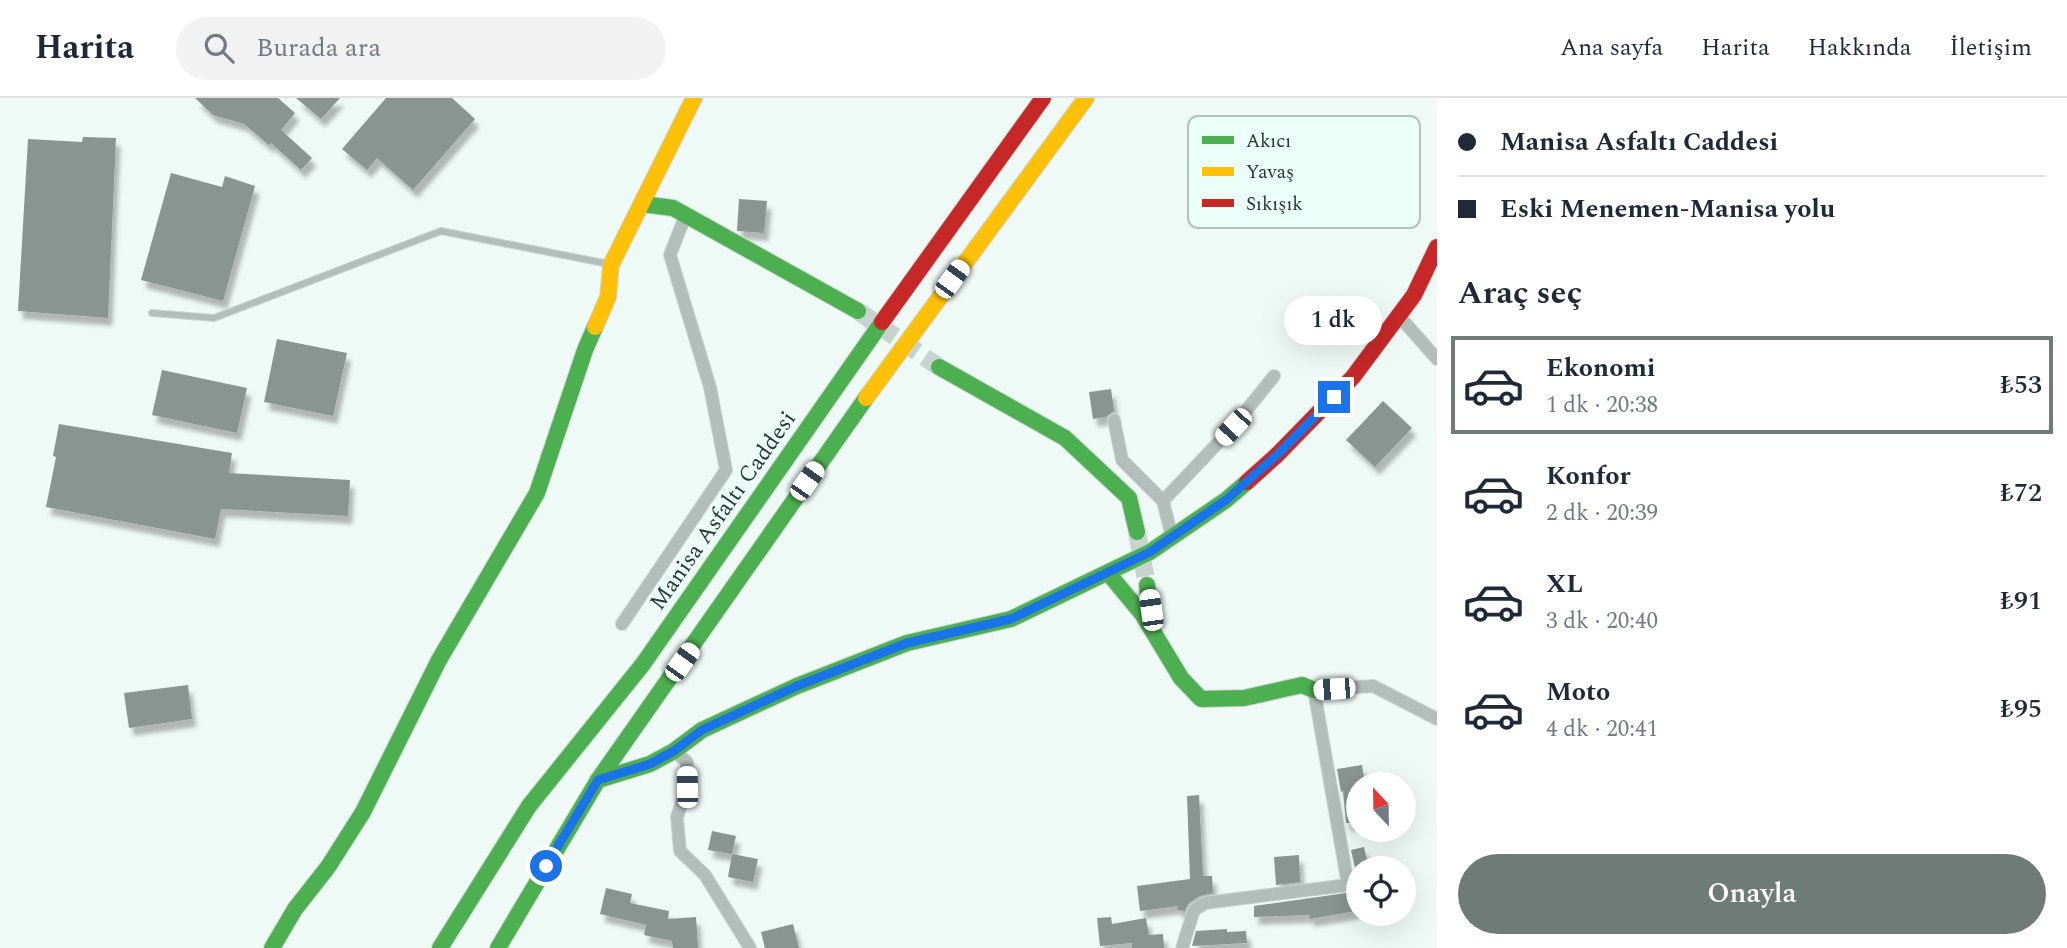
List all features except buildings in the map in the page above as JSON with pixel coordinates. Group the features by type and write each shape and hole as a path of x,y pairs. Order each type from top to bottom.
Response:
{"main road":[{"path":"272,948 295,909 328,867 363,812 439,660 537,494 585,350 608,297 611,265 694,98"},
{"name":"Manisa Asfaltı Caddesi","path":"440,948 529,806 643,664 860,352 1043,98"},
{"path":"498,948 598,780 871,390 1086,98"},
{"path":"642,204 673,208 686,214 858,311"},
{"path":"598,780 650,764 674,751 702,730 797,686 907,643 1011,619 1150,552 1226,500 1278,454 1353,377 1414,295 1437,247"},
{"path":"939,367 1065,438 1129,498 1136,531"},
{"path":"1108,573 1143,615 1181,678 1201,699 1244,698 1303,685 1314,690"},
{"path":"1147,585 1155,635"}],"street":[{"path":"622,624 726,470 710,387 670,255 686,214"},
{"path":"1399,316 1437,359"},
{"path":"1163,501 1233,427 1274,376"},
{"path":"1114,420 1122,460 1163,501 1172,537"},
{"path":"1182,948 1195,910 1205,903 1348,885 1314,690 1374,686 1437,719"},
{"path":"674,751 687,762 687,787 677,817 680,851 705,875 750,948"}],"lane":[{"path":"152,313 214,318 441,231 611,265"}],"tunnel":[{"path":"858,311 939,367"},
{"path":"1137,532 1147,585"}],"traffic: fast":[{"path":"642,204 673,208 858,311"},
{"path":"440,948 529,806 643,664 882,322"},
{"path":"272,948 295,909 328,867 363,812 439,660 537,493 595,327"},
{"path":"939,367 1065,438 1129,498 1137,532"},
{"path":"498,948 598,780 866,398"},
{"path":"598,780 650,764 674,751 702,730 797,686 907,643 1011,619 1150,552 1226,500 1247,482"},
{"path":"1108,573 1143,615 1181,678 1201,699 1244,698 1302,685 1314,690"},
{"path":"1147,585 1153,626"}],"traffic: slow":[{"path":"595,327 608,297 611,265 694,98"},
{"path":"866,398 1086,98"}],"traffic: jam":[{"path":"882,322 1043,98"},
{"path":"1247,482 1353,377 1414,295 1437,247"}],"route":[{"path":"546,866 598,780 650,764 674,751 702,730 797,686 907,643 1011,619 1150,552 1226,500 1278,454 1334,397"}]}
